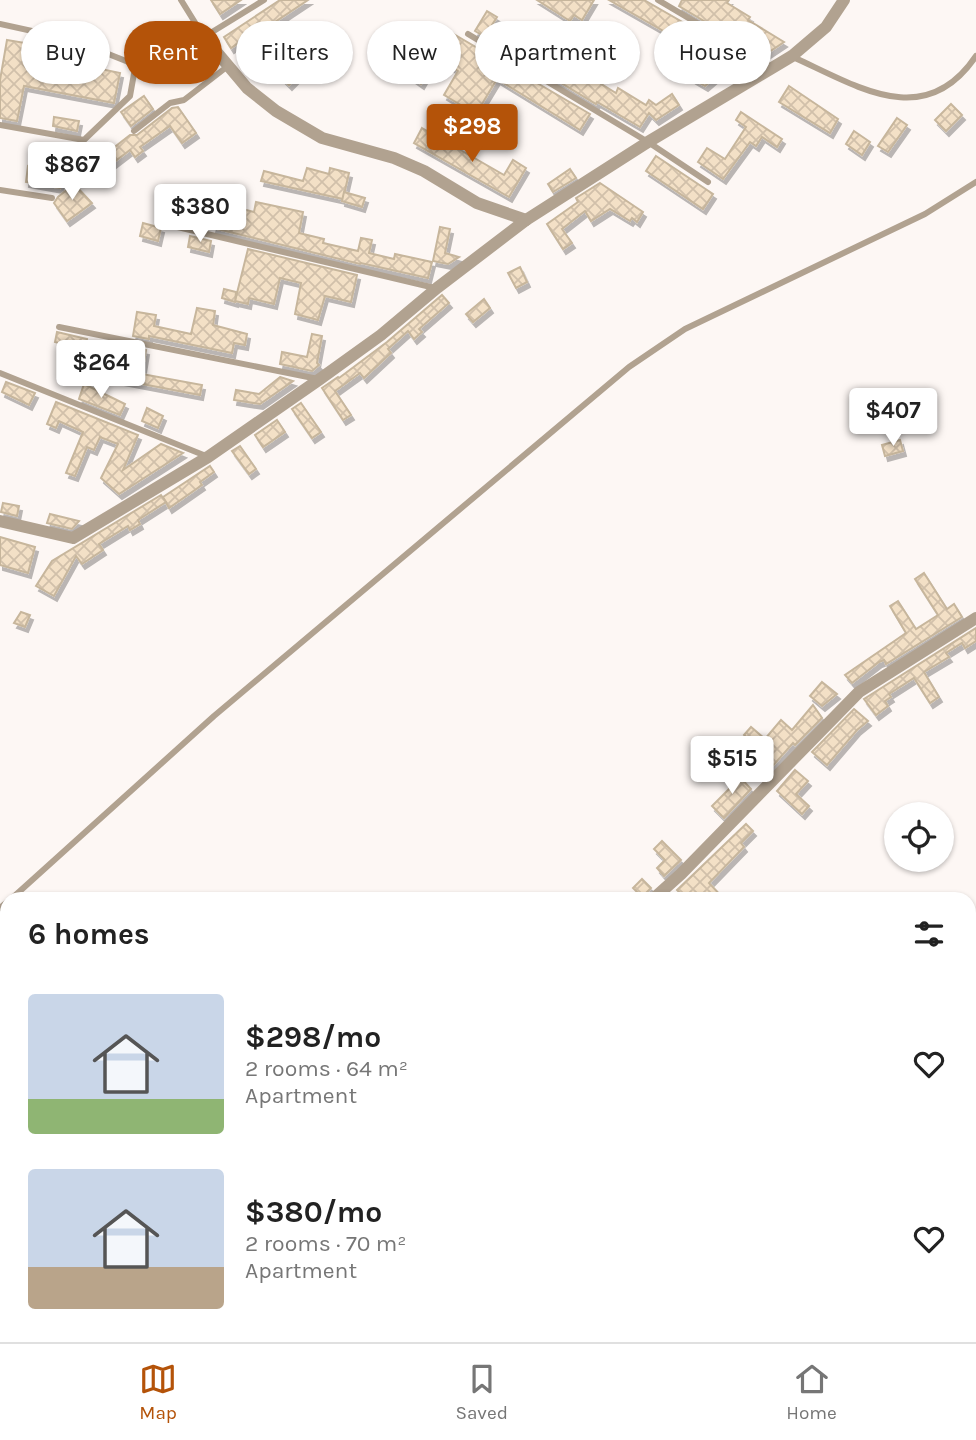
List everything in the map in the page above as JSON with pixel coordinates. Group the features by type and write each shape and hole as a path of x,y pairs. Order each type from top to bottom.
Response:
{"street":[{"path":"771,66 792,56 826,27 844,0"},
{"path":"222,59 247,88 276,111 322,138 394,158 424,171 477,203 526,220"},
{"path":"0,521 73,538 208,457 320,379 381,335 526,220 742,84"},
{"path":"661,892 859,692 976,618"}],"lane":[{"path":"181,0 194,21"},
{"path":"222,26 264,0"},
{"path":"658,0 694,21"},
{"path":"0,24 73,40 131,63 135,68 130,96 84,140 0,125"},
{"path":"468,34 649,142 708,182"},
{"path":"792,56 871,93 914,97 943,90 954,83 976,55"},
{"path":"134,131 170,103 184,100 228,66"},
{"path":"18,892 214,716 629,367 685,329 925,214 976,182"},
{"path":"0,190 52,198"},
{"path":"165,224 437,288"},
{"path":"59,327 320,379"},
{"path":"0,373 208,457"}],"building":[{"path":"211,0 241,0 220,14"},
{"path":"280,0 308,0 276,21 248,21"},
{"path":"537,0 594,0 582,20 574,15 570,21"},
{"path":"609,0 644,0 681,21 654,21 654,26"},
{"path":"682,0 729,0 727,3 750,17 750,21 704,21 679,6"},
{"path":"487,11 497,17 494,21 481,21"},
{"path":"236,29 236,45 231,48 224,37"},
{"path":"771,34 784,42 771,51"},
{"path":"461,38 475,47 475,84 494,84 476,114 444,95 450,84 461,84"},
{"path":"7,40 21,42 21,84 110,84 110,71 120,73 114,103 24,86 17,121 0,118 0,80"},
{"path":"505,84 539,84 590,114 580,130"},
{"path":"563,84 601,84 616,93 618,88 646,105 649,100 656,105 672,94 679,105 656,120 649,113 640,127 597,102 596,104"},
{"path":"789,86 838,119 830,133 779,102"},
{"path":"144,96 153,109 131,126 121,112"},
{"path":"951,104 962,115 946,131 935,120"},
{"path":"178,107 196,133 182,143 170,126 140,147 143,151 135,157 130,150 105,169 98,160 130,135 137,135 172,108"},
{"path":"741,112 782,139 777,147 762,137 756,146 750,142 723,179 698,162 707,148 725,159 746,127 736,120"},
{"path":"54,117 79,121 77,131 53,126"},
{"path":"897,118 907,125 888,152 878,146"},
{"path":"422,128 504,175 513,160 526,168 509,197 414,143"},
{"path":"854,131 870,142 862,155 846,144"},
{"path":"656,156 713,194 703,209 646,171"},
{"path":"36,163 50,165 49,171 62,173 60,188 26,182 28,166 35,167"},
{"path":"307,168 329,174 330,168 349,173 343,199 261,181 264,171 303,181"},
{"path":"570,169 576,178 553,192 548,184"},
{"path":"600,183 643,212 637,222 632,218 630,221 610,209 591,221 585,211 562,229 572,243 563,249 547,224 578,202 576,198"},
{"path":"74,184 92,203 67,221 54,203"},
{"path":"344,192 365,198 362,207 342,201"},
{"path":"256,202 303,212 299,233 324,239 323,243 358,251 361,238 372,240 369,253 394,259 395,254 432,262 428,278 213,228 219,203 254,212"},
{"path":"170,206 192,212 190,222 167,217"},
{"path":"143,223 161,228 158,241 140,236"},
{"path":"440,227 450,229 445,253 459,257 448,264 433,261"},
{"path":"190,236 211,241 209,252 188,247"},
{"path":"248,249 357,275 351,302 325,296 318,320 295,314 301,283 280,278 274,304 249,298 248,304 235,301"},
{"path":"520,267 527,282 516,288 508,273"},
{"path":"224,289 236,292 235,302 222,298"},
{"path":"442,295 449,303 419,329 422,332 414,339 408,331 388,349 391,353 364,378 360,373 335,391 351,415 343,420 322,388 387,342"},
{"path":"484,299 490,308 473,322 466,314"},
{"path":"197,308 215,311 213,325 247,334 245,345 234,343 232,353 149,336 149,339 133,336 137,312 156,315 154,326 191,334"},
{"path":"57,332 87,339 81,372 67,369 71,346 55,342"},
{"path":"312,334 322,336 317,363 319,365 312,371 280,364 282,352 307,357"},
{"path":"110,343 146,350 142,374 202,385 200,395 105,377"},
{"path":"280,377 293,381 260,404 234,400 236,390 259,394"},
{"path":"6,382 35,393 29,405 2,392"},
{"path":"84,384 125,404 120,415 79,399"},
{"path":"56,402 138,435 123,470 161,444 183,453 119,494 101,478 118,444 100,437 94,450 87,447 75,476 66,473 83,432 59,421 56,428 47,424"},
{"path":"301,403 321,432 312,438 292,409"},
{"path":"147,408 163,416 158,428 142,421"},
{"path":"277,420 285,432 263,447 255,435"},
{"path":"900,440 903,451 885,456 882,445"},
{"path":"240,446 256,469 249,474 232,451"},
{"path":"210,466 214,472 200,482 202,485 169,508 163,497"},
{"path":"161,495 166,502 138,520 140,524 130,530 128,526 99,544 103,550 82,564 76,556 54,596 36,586 52,561"},
{"path":"3,503 19,506 17,516 1,512"},
{"path":"50,514 79,521 72,529 47,523"},
{"path":"0,537 35,547 28,573 0,565"},
{"path":"924,573 947,609 954,604 962,617 886,664 884,660 879,662 852,683 845,675 906,633 890,606 898,601 916,629 938,615 915,579"},
{"path":"21,612 30,615 25,627 14,623"},
{"path":"976,628 976,641 965,648 962,643 946,653 949,657 924,672 939,697 930,703 914,678 889,694 891,697 885,701 888,706 876,715 864,699"},
{"path":"822,682 837,694 822,706 810,696"},
{"path":"813,705 822,718 795,745 793,743 762,778 751,767 764,752 744,735 751,727 765,739 781,720 792,730"},
{"path":"854,709 868,721 827,765 812,752"},
{"path":"795,770 808,781 796,794 809,806 802,814 777,791"},
{"path":"737,774 751,789 724,818 712,806 733,785 729,782"},
{"path":"746,824 753,831 741,843 744,847 709,883 717,892 677,890"},
{"path":"662,841 681,860 664,876 657,868 665,860 654,849"},
{"path":"642,879 651,888 647,892 637,892 633,888"}]}
